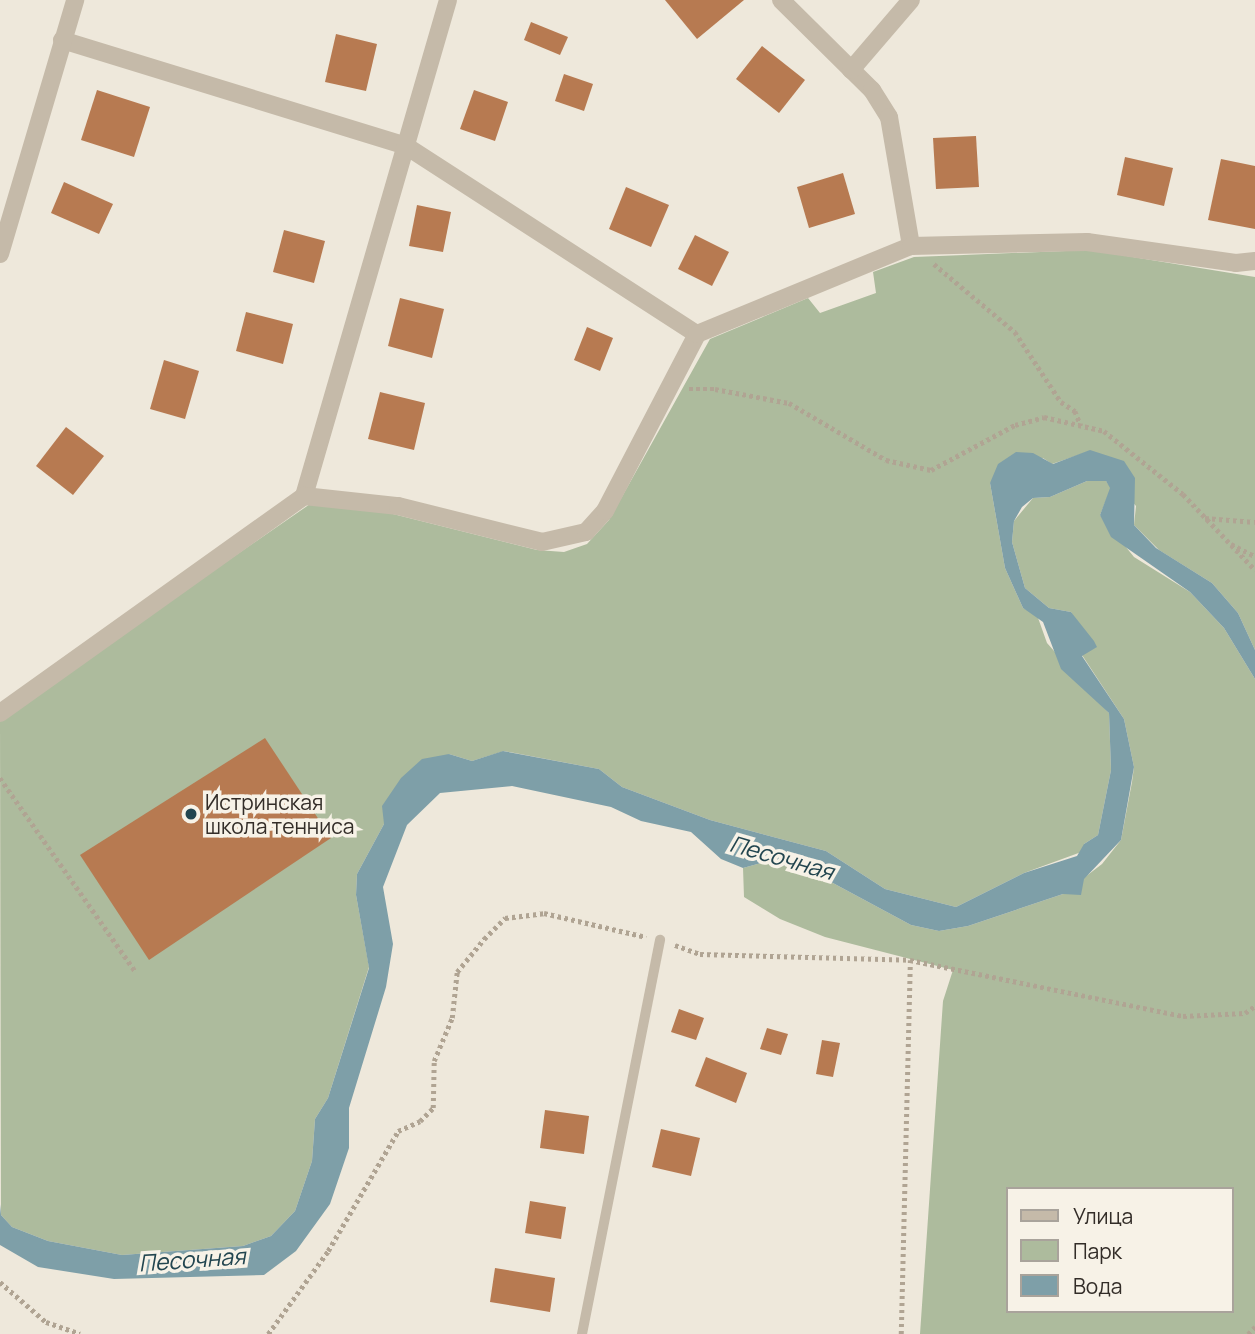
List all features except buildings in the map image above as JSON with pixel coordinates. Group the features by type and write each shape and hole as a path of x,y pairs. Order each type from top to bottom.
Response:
{"street":[{"path":"0,254 75,0"},
{"path":"0,713 304,496 447,0"},
{"path":"781,0 872,90 889,117 911,246"},
{"path":"851,71 911,0"},
{"path":"62,40 405,146 696,334"},
{"path":"304,496 397,506 542,542 586,532 605,511 696,334 911,246 1087,242 1236,263 1255,261"}],"lane":[{"path":"582,1334 660,940"}],"path":[{"path":"911,246 1015,332 1055,393 1075,411 1081,426"},
{"path":"666,389 715,389 789,403 886,460 931,470 1015,425 1044,417 1104,431 1183,494 1255,570"},
{"path":"1205,518 1255,522"},
{"path":"1224,540 1255,556"},
{"path":"0,778 135,971"},
{"path":"268,1334 328,1251 398,1131 420,1121 433,1108 434,1061 452,1018 457,972 505,918 544,913 660,940 701,954 910,960 1183,1016 1245,1013 1255,1006"},
{"path":"901,1334 910,960"},
{"path":"0,1282 46,1322 80,1334"},
{"path":"1248,1334 1255,1327"}],"green space":[{"path":"1090,250 1255,277 1255,650 1238,613 1212,583 1159,550 1134,525 1136,506 1090,451 1052,464 1043,458 990,483 1005,568 1023,608 1037,615 1047,643 1109,713 1111,770 1098,835 1084,844 1084,851 1024,873 956,907 885,889 826,851 710,820 622,787 599,769 504,751 472,761 449,754 384,824 357,874 356,895 369,967 328,1098 315,1119 312,1161 295,1211 271,1236 243,1246 122,1255 48,1241 12,1227 1,1215 0,718 313,502 329,498 537,550 564,552 587,544 609,520 710,339 808,298 820,313 876,293 873,272 914,257"},
{"path":"1087,481 1106,481 1111,488 1100,515 1134,557 1190,592 1224,628 1255,679 1255,1334 920,1334 943,1001 953,970 825,937 780,919 744,897 743,868 761,863 805,868 911,925 939,931 968,926 1063,894 1102,864 1121,840 1134,767 1124,719 1082,655 1091,649 1071,612 1049,608 1025,588 1012,542 1014,521 1033,498 1050,497"}],"water":[{"name":"Песочная","path":"1090,450 1124,461 1135,478 1134,525 1156,548 1212,583 1238,613 1255,650 1255,679 1224,628 1190,592 1111,537 1100,515 1110,488 1106,481 1087,481 1050,497 1033,498 1022,507 1014,521 1012,542 1025,588 1049,608 1071,612 1094,641 1097,647 1082,656 1124,719 1134,767 1121,840 1084,879 1081,895 1063,894 968,926 939,931 911,925 805,868 761,863 743,868 721,859 691,832 641,821 611,807 512,786 440,793 407,825 383,887 393,944 386,987 349,1108 349,1148 330,1204 296,1251 264,1275 114,1279 38,1267 0,1245 0,1204 1,1215 12,1227 48,1241 122,1255 243,1246 271,1236 295,1211 312,1161 315,1119 328,1098 369,968 356,895 357,874 384,824 382,806 401,778 422,759 449,754 472,761 503,751 599,769 622,787 710,820 826,851 885,889 956,907 1024,873 1077,856 1084,844 1098,835 1111,770 1109,713 1061,669 1043,622 1023,608 1005,568 990,483 998,464 1016,452 1033,453 1053,464"}],"place":[{"name":"Истринская школа тенниса","path":"191,814"}]}
